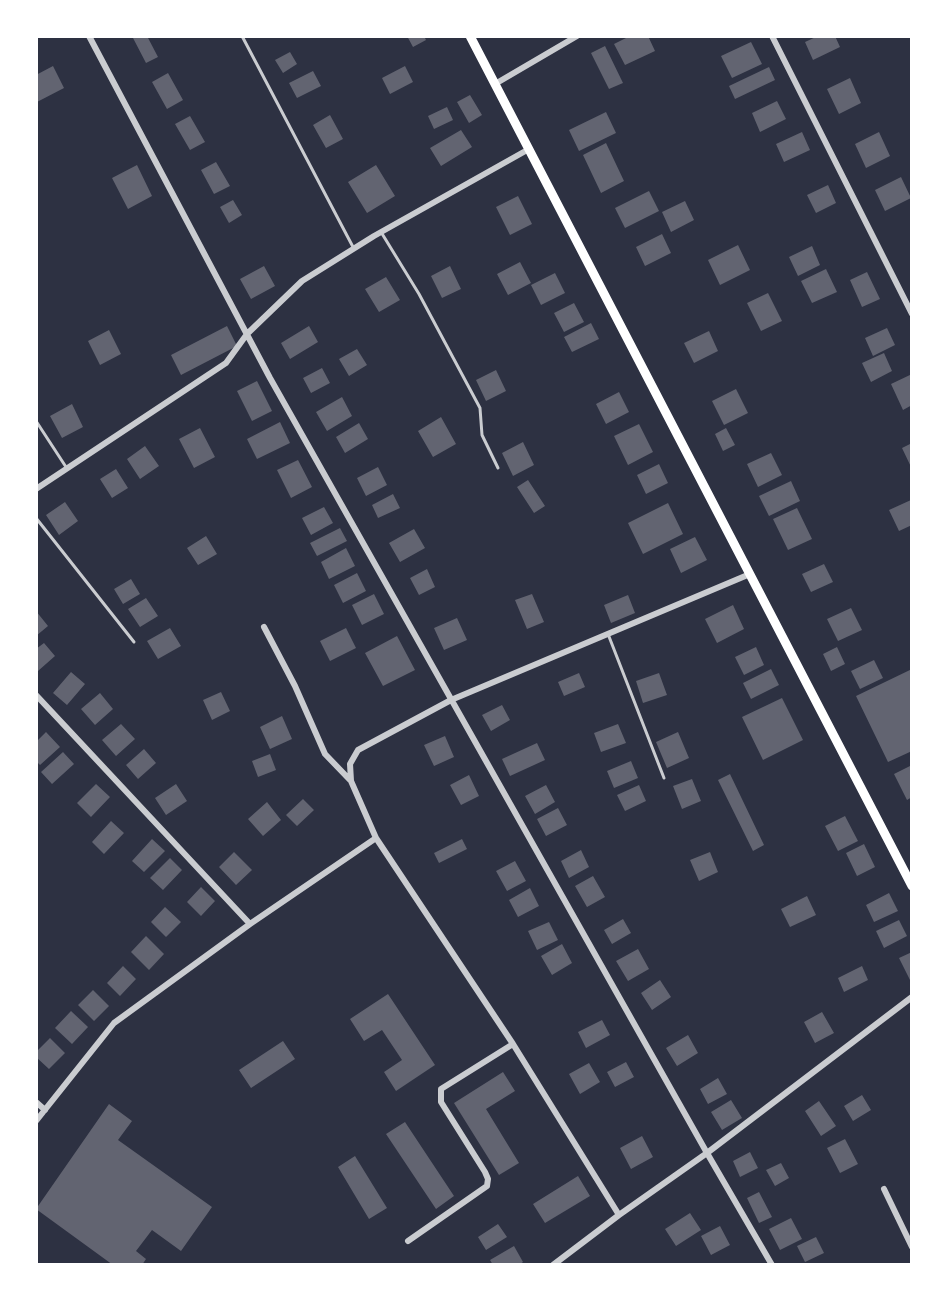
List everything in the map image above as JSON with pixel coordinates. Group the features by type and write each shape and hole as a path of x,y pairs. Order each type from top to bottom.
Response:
{"main road":[{"path":"470,36 912,886"}],"street":[{"path":"90,36 246,334 772,1265"},
{"path":"495,84 577,36"},
{"path":"772,36 912,314"},
{"path":"36,489 226,363 246,334 302,281 381,232 529,149"},
{"path":"351,781 350,764 358,750 452,700 750,574"},
{"path":"264,627 295,686 325,754 351,781 376,838 513,1044 619,1215"},
{"path":"36,695 250,924"},
{"path":"36,1121 114,1023 250,924 376,838"},
{"path":"554,1265 619,1215 707,1153 912,997"},
{"path":"408,1241 487,1186 488,1179 485,1172 441,1102 441,1089 513,1044"},
{"path":"36,1102 45,1110"},
{"path":"884,1189 912,1247"}],"lane":[{"path":"242,36 354,249"},
{"path":"381,232 419,294 480,408 482,435 498,468"},
{"path":"36,421 67,468"},
{"path":"36,518 134,642"},
{"path":"608,633 664,778"}],"building":[{"path":"147,36 158,57 146,63 133,38"},
{"path":"407,36 424,36 426,40 413,47"},
{"path":"630,36 648,36 655,51 625,65 614,44"},
{"path":"818,36 835,36 840,47 813,60 805,42"},
{"path":"751,42 762,64 732,78 721,56"},
{"path":"605,46 623,83 609,89 591,53"},
{"path":"290,52 297,64 283,73 275,60"},
{"path":"53,66 64,88 37,102 36,75"},
{"path":"405,66 413,82 390,94 382,78"},
{"path":"769,67 775,80 735,99 729,86"},
{"path":"313,71 321,86 297,98 289,83"},
{"path":"168,73 183,100 167,109 152,82"},
{"path":"850,78 861,103 839,114 827,89"},
{"path":"470,95 482,115 469,123 457,102"},
{"path":"777,101 786,119 760,132 752,113"},
{"path":"447,107 453,120 434,129 428,116"},
{"path":"606,112 616,133 579,151 569,130"},
{"path":"330,115 343,139 326,148 313,125"},
{"path":"190,116 205,142 190,150 175,124"},
{"path":"461,130 472,147 441,166 430,148"},
{"path":"802,132 810,150 784,162 776,144"},
{"path":"879,132 890,156 866,168 855,144"},
{"path":"606,143 624,181 601,193 583,155"},
{"path":"216,162 230,186 214,194 201,170"},
{"path":"137,165 152,196 128,209 112,178"},
{"path":"376,165 395,196 367,213 348,182"},
{"path":"901,177 911,198 885,211 875,190"},
{"path":"828,185 836,203 816,213 807,195"},
{"path":"649,191 659,211 625,228 615,208"},
{"path":"518,196 532,224 510,235 496,207"},
{"path":"233,200 242,215 229,223 220,207"},
{"path":"685,201 694,220 671,232 662,212"},
{"path":"662,234 671,253 645,266 636,247"},
{"path":"738,245 750,270 720,285 708,260"},
{"path":"812,246 820,265 798,276 789,257"},
{"path":"520,262 531,283 508,295 497,274"},
{"path":"264,266 275,286 251,299 240,279"},
{"path":"450,266 461,289 442,298 431,276"},
{"path":"826,269 837,292 812,303 801,281"},
{"path":"867,272 880,299 862,307 850,280"},
{"path":"555,273 565,293 541,305 531,285"},
{"path":"386,277 400,300 379,312 365,289"},
{"path":"768,293 782,321 761,331 747,303"},
{"path":"574,303 584,322 564,332 554,313"},
{"path":"591,323 599,339 572,352 564,337"},
{"path":"227,326 237,346 181,375 171,355"},
{"path":"309,326 318,342 290,359 281,343"},
{"path":"887,328 895,345 873,356 865,338"},
{"path":"109,330 121,354 100,365 88,341"},
{"path":"709,331 718,351 694,363 684,343"},
{"path":"357,349 367,365 349,376 339,359"},
{"path":"884,353 892,371 871,382 862,363"},
{"path":"322,368 330,383 311,393 303,378"},
{"path":"496,370 506,391 486,401 476,380"},
{"path":"912,374 912,405 903,410 891,384"},
{"path":"257,381 272,411 252,421 237,391"},
{"path":"736,389 748,413 724,425 712,401"},
{"path":"619,392 629,412 606,424 596,404"},
{"path":"342,397 352,416 327,431 316,412"},
{"path":"72,404 83,427 62,438 50,416"},
{"path":"441,417 456,444 433,457 418,431"},
{"path":"280,422 290,443 257,459 247,439"},
{"path":"359,423 368,439 345,453 336,437"},
{"path":"639,424 653,452 628,465 614,436"},
{"path":"200,428 215,457 194,468 179,439"},
{"path":"726,428 735,445 723,451 715,434"},
{"path":"523,442 534,465 513,476 502,453"},
{"path":"912,443 912,469 902,448"},
{"path":"145,446 159,466 140,479 127,459"},
{"path":"771,453 782,475 758,487 747,464"},
{"path":"298,460 312,487 291,498 277,470"},
{"path":"659,464 668,483 646,494 637,475"},
{"path":"378,467 387,485 366,496 357,478"},
{"path":"116,469 128,488 112,498 100,479"},
{"path":"528,480 545,506 534,513 517,487"},
{"path":"791,481 800,501 769,516 759,496"},
{"path":"393,494 400,508 378,518 372,505"},
{"path":"911,500 912,525 899,531 889,510"},
{"path":"65,502 78,521 59,535 46,515"},
{"path":"668,503 683,534 643,554 628,523"},
{"path":"324,507 333,523 311,535 302,518"},
{"path":"797,508 812,539 788,550 773,519"},
{"path":"340,528 347,541 317,556 310,543"},
{"path":"414,529 425,548 400,562 389,543"},
{"path":"206,536 217,554 198,565 187,548"},
{"path":"695,537 707,560 681,573 670,549"},
{"path":"346,548 355,566 329,579 321,562"},
{"path":"824,564 833,582 811,592 802,574"},
{"path":"427,569 435,587 419,595 410,578"},
{"path":"357,573 366,591 343,603 334,585"},
{"path":"131,579 140,594 123,604 114,589"},
{"path":"374,594 384,614 362,625 352,605"},
{"path":"532,594 544,622 527,629 515,600"},
{"path":"628,595 635,613 611,623 604,605"},
{"path":"146,598 158,616 140,627 128,609"},
{"path":"733,605 744,629 717,643 705,619"},
{"path":"851,608 862,630 838,641 827,619"},
{"path":"36,611 48,626 36,636"},
{"path":"457,618 467,640 444,650 434,628"},
{"path":"170,628 181,646 158,659 147,641"},
{"path":"346,628 356,648 330,661 320,641"},
{"path":"397,636 415,670 383,686 365,653"},
{"path":"44,643 55,656 38,671 36,669 36,649"},
{"path":"756,647 764,665 744,675 735,657"},
{"path":"837,647 845,664 831,671 823,654"},
{"path":"874,660 883,678 860,689 851,671"},
{"path":"771,669 779,685 751,699 743,683"},
{"path":"912,669 912,751 888,762 856,696"},
{"path":"71,672 85,684 67,705 53,693"},
{"path":"579,673 585,687 564,696 558,682"},
{"path":"659,673 667,695 643,703 636,681"},
{"path":"221,692 230,711 212,720 203,700"},
{"path":"100,693 113,709 95,725 81,709"},
{"path":"782,698 803,740 763,760 742,717"},
{"path":"502,705 510,720 491,731 482,715"},
{"path":"282,716 292,739 270,749 260,727"},
{"path":"121,724 135,739 116,756 102,740"},
{"path":"618,724 626,743 601,752 594,733"},
{"path":"46,732 60,747 40,765 36,761 36,742"},
{"path":"678,732 689,758 667,768 656,742"},
{"path":"445,736 454,757 434,766 424,745"},
{"path":"537,743 545,760 510,776 502,759"},
{"path":"144,749 156,763 138,779 126,765"},
{"path":"63,752 74,764 52,784 41,772"},
{"path":"270,754 276,770 258,777 252,761"},
{"path":"631,761 638,778 614,788 607,771"},
{"path":"912,765 912,797 907,800 894,774"},
{"path":"730,774 764,845 753,851 718,780"},
{"path":"469,775 479,796 461,805 450,785"},
{"path":"692,779 701,801 682,809 673,786"},
{"path":"96,784 110,797 91,817 77,803"},
{"path":"176,784 187,801 166,815 155,798"},
{"path":"546,785 555,802 535,814 525,796"},
{"path":"639,785 646,801 625,811 617,795"},
{"path":"303,799 314,810 297,826 286,815"},
{"path":"267,802 281,820 263,836 248,819"},
{"path":"558,808 567,825 546,836 537,819"},
{"path":"845,816 858,841 838,851 825,826"},
{"path":"111,821 124,833 104,854 92,842"},
{"path":"152,839 165,851 144,872 132,861"},
{"path":"462,839 467,849 439,863 434,853"},
{"path":"864,844 875,867 857,876 846,853"},
{"path":"581,850 589,867 569,878 561,861"},
{"path":"234,852 252,870 236,885 219,867"},
{"path":"710,852 718,872 699,881 690,860"},
{"path":"170,858 182,870 163,890 150,878"},
{"path":"515,861 526,881 507,891 496,871"},
{"path":"593,876 605,897 587,907 575,886"},
{"path":"201,887 215,901 201,916 187,902"},
{"path":"530,888 539,906 518,917 509,900"},
{"path":"889,893 898,911 874,922 866,905"},
{"path":"807,896 816,915 790,927 781,909"},
{"path":"165,907 181,922 166,937 151,922"},
{"path":"623,919 631,933 612,944 604,930"},
{"path":"899,920 907,936 884,948 876,931"},
{"path":"549,922 558,940 537,950 528,931"},
{"path":"146,936 164,954 149,970 131,952"},
{"path":"562,944 572,963 552,975 541,956"},
{"path":"638,949 649,969 628,981 616,961"},
{"path":"912,952 912,979 910,980 899,958"},
{"path":"123,966 136,979 120,996 107,983"},
{"path":"862,966 868,980 844,992 838,978"},
{"path":"660,980 671,997 652,1010 641,993"},
{"path":"93,990 109,1006 94,1021 78,1005"},
{"path":"388,994 435,1065 396,1091 384,1072 402,1060 382,1030 364,1041 350,1019"},
{"path":"71,1011 88,1027 72,1044 55,1028"},
{"path":"822,1012 834,1033 815,1043 804,1022"},
{"path":"602,1020 610,1035 586,1048 578,1032"},
{"path":"688,1035 698,1053 677,1066 666,1048"},
{"path":"50,1038 65,1053 49,1069 36,1057 36,1052"},
{"path":"283,1041 295,1059 251,1088 239,1070"},
{"path":"626,1062 634,1077 615,1087 607,1072"},
{"path":"589,1063 600,1082 580,1094 569,1074"},
{"path":"503,1072 515,1091 486,1109 519,1163 499,1175 454,1103"},
{"path":"718,1078 727,1094 708,1104 700,1089"},
{"path":"862,1095 871,1110 853,1121 844,1106"},
{"path":"731,1100 742,1118 722,1130 711,1112"},
{"path":"819,1101 836,1126 821,1136 805,1111"},
{"path":"109,1104 132,1121 118,1140 212,1207 181,1251 152,1230 136,1251 146,1259 142,1265 113,1265 36,1209"},
{"path":"405,1122 454,1196 436,1209 386,1134"},
{"path":"642,1136 653,1157 631,1169 620,1148"},
{"path":"845,1139 858,1164 840,1173 827,1148"},
{"path":"750,1152 758,1168 740,1177 733,1161"},
{"path":"355,1156 387,1208 369,1219 338,1167"},
{"path":"781,1163 789,1178 775,1186 766,1170"},
{"path":"578,1176 590,1196 545,1223 533,1204"},
{"path":"759,1192 772,1217 759,1223 747,1198"},
{"path":"690,1213 701,1230 676,1246 665,1229"},
{"path":"791,1218 802,1239 780,1250 769,1229"},
{"path":"498,1224 507,1237 486,1250 478,1237"},
{"path":"720,1226 730,1245 711,1255 701,1236"},
{"path":"816,1237 824,1253 805,1262 797,1246"},
{"path":"514,1246 523,1262 519,1265 493,1265 490,1260"}]}
